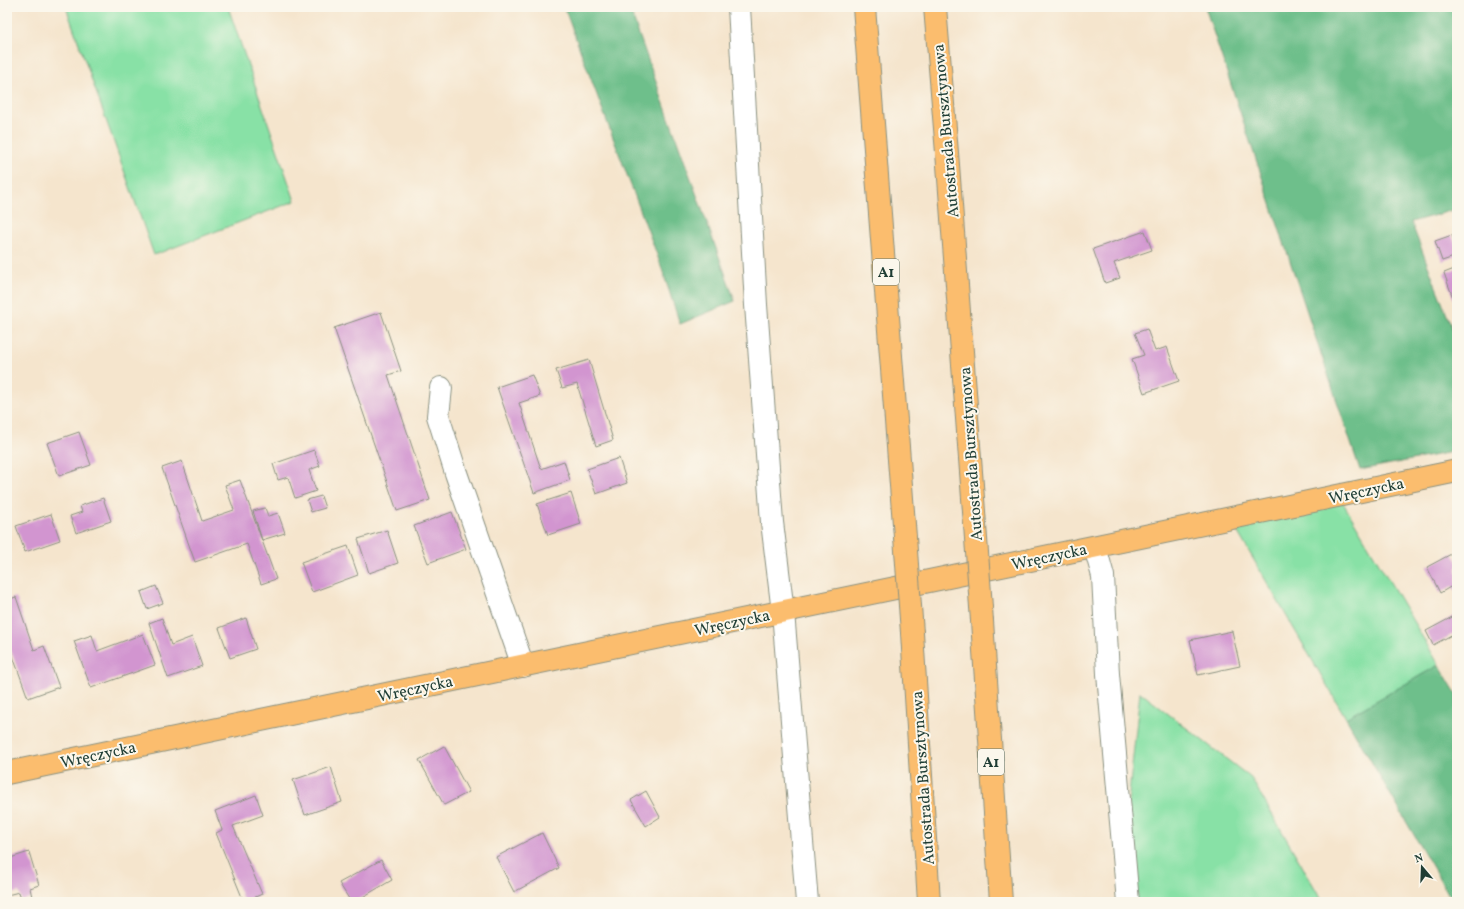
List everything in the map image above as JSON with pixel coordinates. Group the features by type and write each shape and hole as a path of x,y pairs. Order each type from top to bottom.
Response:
{"main road":[{"name":"Autostrada Bursztynowa","path":"864,7 912,633 929,902"},
{"name":"Autostrada Bursztynowa","path":"935,7 975,525 1001,902"},
{"name":"Wręczycka","path":"7,773 1457,471"}],"lane":[{"path":"739,7 756,305 772,522 783,612 807,902"},
{"path":"441,388 438,416 456,473 523,666"},
{"path":"1095,546 1102,576 1109,682 1128,902"}],"green space":[{"path":"66,7 228,7 295,201 154,255"},
{"path":"564,7 629,7 735,301 680,324 659,260"},
{"path":"1205,7 1457,7 1457,209 1411,222 1457,341 1457,451 1360,470"},
{"path":"1339,496 1439,665 1346,718 1230,519"},
{"path":"1439,665 1457,695 1457,902 1453,902 1346,718"},
{"path":"1140,692 1251,778 1323,902 1133,902 1128,803"}],"building":[{"path":"1145,231 1152,250 1114,263 1120,278 1105,283 1093,249"},
{"path":"1452,235 1457,248 1457,256 1442,261 1435,241"},
{"path":"1457,268 1457,309 1444,273"},
{"path":"381,312 401,371 388,375 430,500 397,511 334,328"},
{"path":"1147,329 1155,351 1167,347 1179,381 1144,393 1132,359 1144,355 1135,333"},
{"path":"589,360 613,440 596,446 577,384 562,388 556,370"},
{"path":"532,375 540,396 519,403 541,469 564,461 570,480 534,493 497,387"},
{"path":"79,432 91,465 59,476 47,443"},
{"path":"314,450 320,466 309,470 316,491 295,498 288,477 278,480 273,464"},
{"path":"619,458 627,483 596,494 587,469"},
{"path":"182,461 202,521 234,510 225,485 240,480 276,579 261,584 247,544 195,562 162,468"},
{"path":"571,493 581,524 548,535 537,504"},
{"path":"321,496 325,508 311,512 307,500"},
{"path":"103,498 111,521 76,533 70,516 82,512 80,506"},
{"path":"265,508 268,516 278,513 285,533 262,540 253,511"},
{"path":"452,512 466,549 428,563 414,526"},
{"path":"51,514 60,540 25,552 16,526"},
{"path":"387,530 398,563 369,573 358,539"},
{"path":"348,546 358,575 312,592 301,562"},
{"path":"1453,553 1457,562 1457,590 1456,591 1452,586 1440,593 1427,567"},
{"path":"156,586 163,603 147,609 141,592"},
{"path":"16,597 34,650 44,646 59,687 28,698 7,640 7,600"},
{"path":"1456,615 1457,632 1433,645 1426,631"},
{"path":"162,618 171,645 192,637 202,666 168,678 149,623"},
{"path":"246,618 256,649 230,658 219,628"},
{"path":"1232,631 1240,666 1198,675 1190,640"},
{"path":"143,634 155,665 91,688 74,641 92,635 97,651"},
{"path":"444,746 469,792 444,805 419,760"},
{"path":"331,767 342,802 305,815 293,780"},
{"path":"646,791 660,817 646,826 631,800"},
{"path":"256,795 263,815 233,826 262,894 244,902 216,833 222,830 215,811"},
{"path":"542,833 559,868 514,892 496,857"},
{"path":"29,852 39,885 30,888 32,897 22,901 19,892 7,895 7,859"},
{"path":"381,860 392,880 354,902 351,902 339,883"}]}
